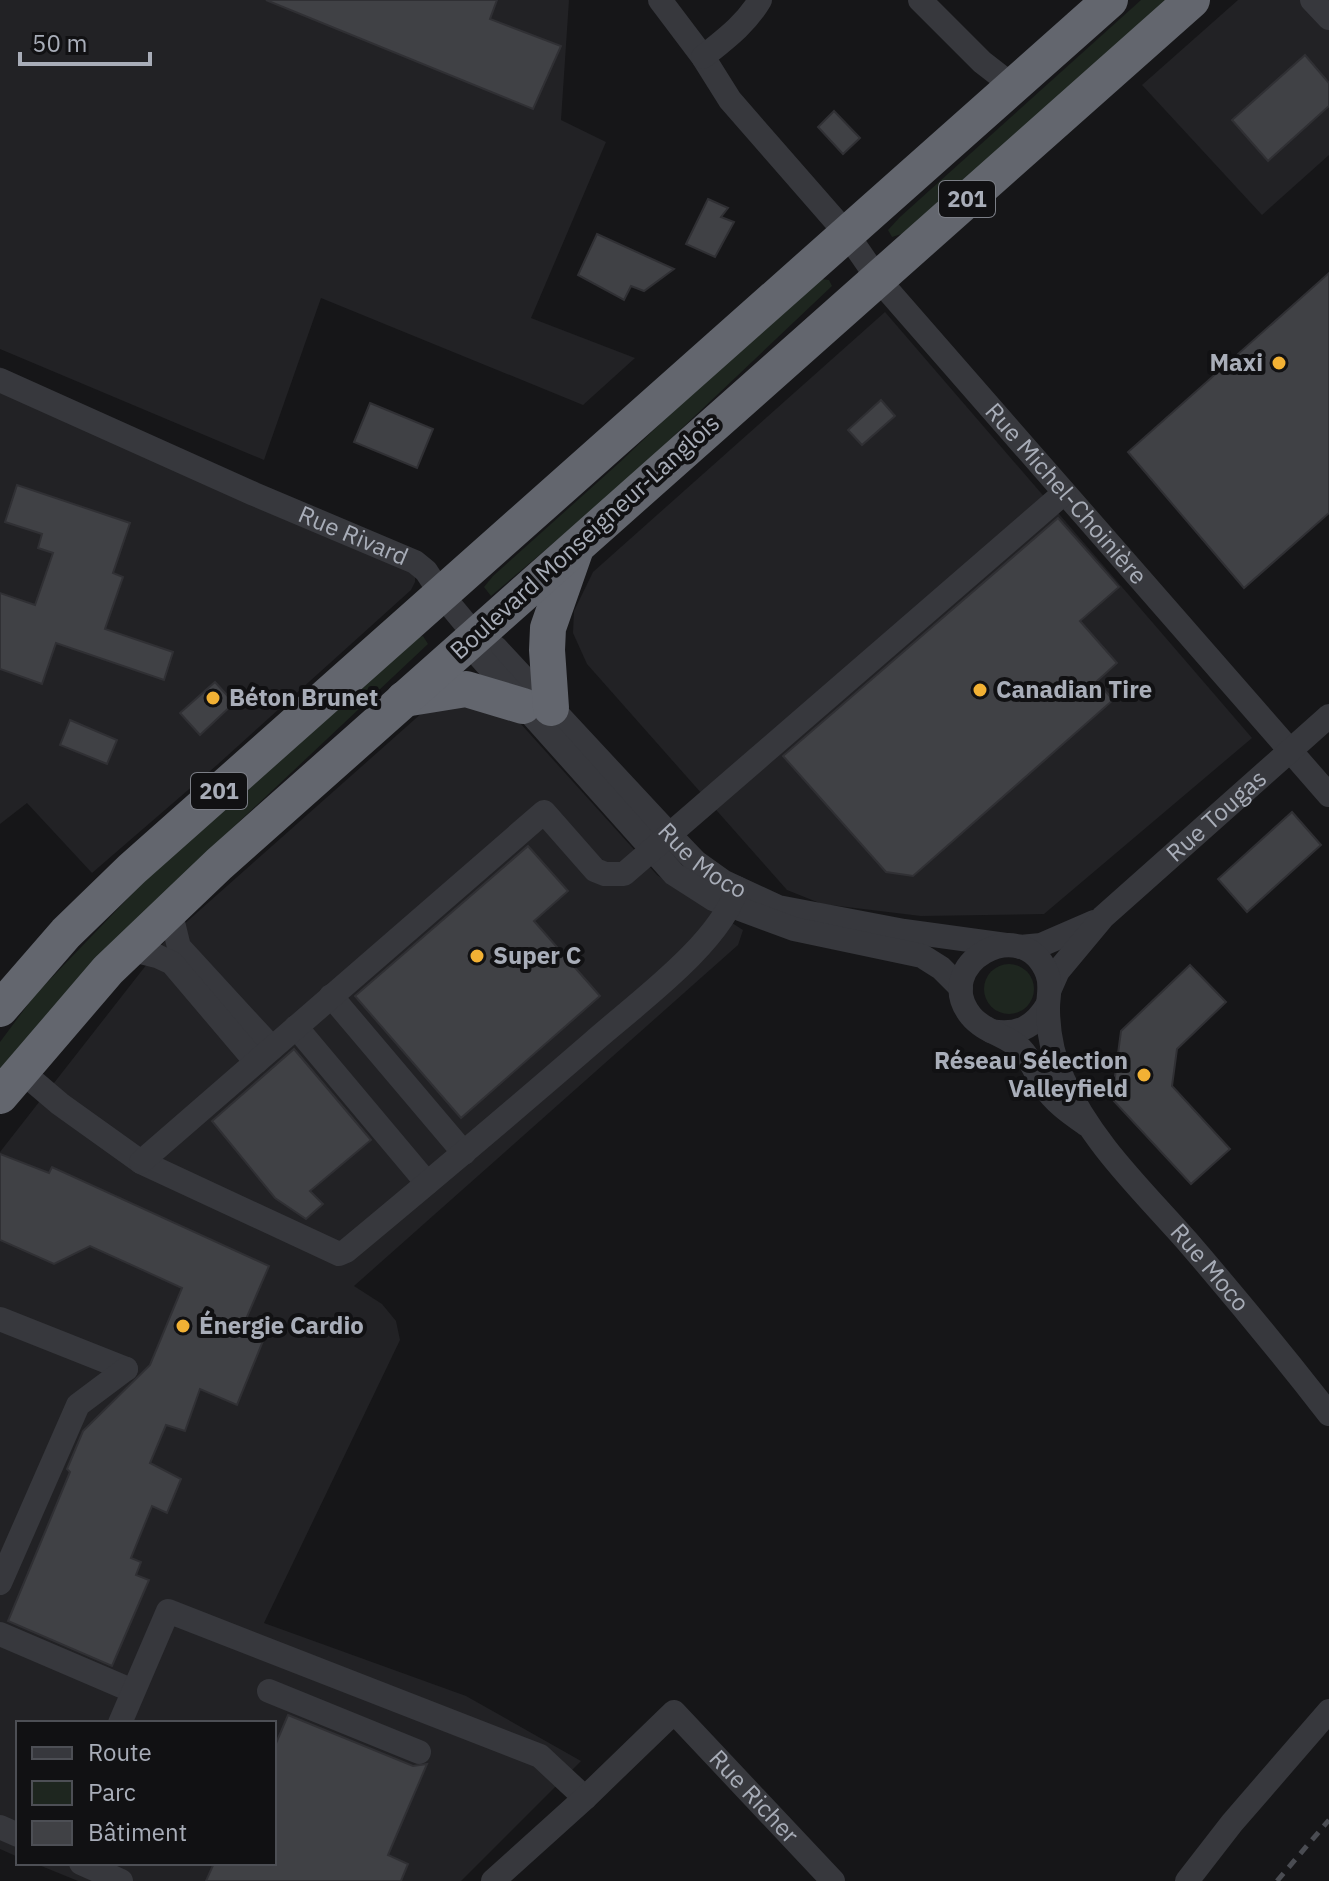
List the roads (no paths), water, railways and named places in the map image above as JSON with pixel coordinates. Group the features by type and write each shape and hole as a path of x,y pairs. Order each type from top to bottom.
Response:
{"highway":[{"name":"201","path":"0,1009 59,941 112,887 1110,0"},
{"name":"Boulevard Monseigneur-Langlois","path":"10,1083 129,949 170,910 475,635 1192,0"},
{"path":"403,700 466,689 537,707 548,628 577,546"}],"street":[{"name":"Rue Michel-Choinière","path":"660,0 703,57 730,100 847,234 878,279 1329,795"},
{"path":"703,57 731,34 760,0"},
{"path":"920,0 982,62 1013,86"},
{"path":"1312,0 1329,18"},
{"name":"Rue Rivard","path":"0,380 254,494 409,558 426,571 441,594"},
{"path":"141,1162 544,812 595,870 605,874 624,874 1064,493"},
{"name":"Rue Moco","path":"441,594 475,635 496,648 537,707 651,851 684,882 713,899 734,897 904,931 1013,946 1032,953 1048,975 1053,1051 1063,1080 1087,1125"},
{"name":"Rue Moco","path":"537,707 734,897 794,929 922,956 941,968 961,988 969,1013 989,1030 1022,1050 1055,1101 1087,1125 1259,1325 1329,1414"},
{"name":"Rue Tougas","path":"1049,996 1058,971 1103,917 1329,716"},
{"path":"10,1083 60,1104 141,1162 339,1254 464,1153 687,960 734,897"},
{"path":"170,910 175,941 264,1055"},
{"name":"Rue Tougas","path":"1013,946 1041,945 1103,917"},
{"path":"961,988 970,962 980,953 993,947 1013,946"},
{"path":"129,949 172,963 264,1055"},
{"path":"331,996 464,1153"},
{"path":"989,1030 1018,1032 1031,1025 1049,996"},
{"path":"296,1027 427,1183"},
{"path":"0,1319 126,1369 78,1405 0,1583"},
{"path":"121,1721 168,1611 540,1756 585,1798 493,1881"},
{"path":"0,1634 133,1691"},
{"path":"269,1691 419,1752"},
{"path":"1187,1881 1232,1823 1329,1711"},
{"name":"Rue Richer","path":"585,1798 674,1712 833,1881"},
{"path":"85,1865 121,1881"}],"railway":[{"path":"1277,1881 1329,1820"}],"place":[{"name":"Maxi","path":"1279,363"},
{"name":"Canadian Tire","path":"980,690"},
{"name":"Béton Brunet","path":"213,698"},
{"name":"Super C","path":"477,956"},
{"name":"Réseau Sélection Valleyfield","path":"1144,1075"},
{"name":"Énergie Cardio","path":"183,1326"}]}
